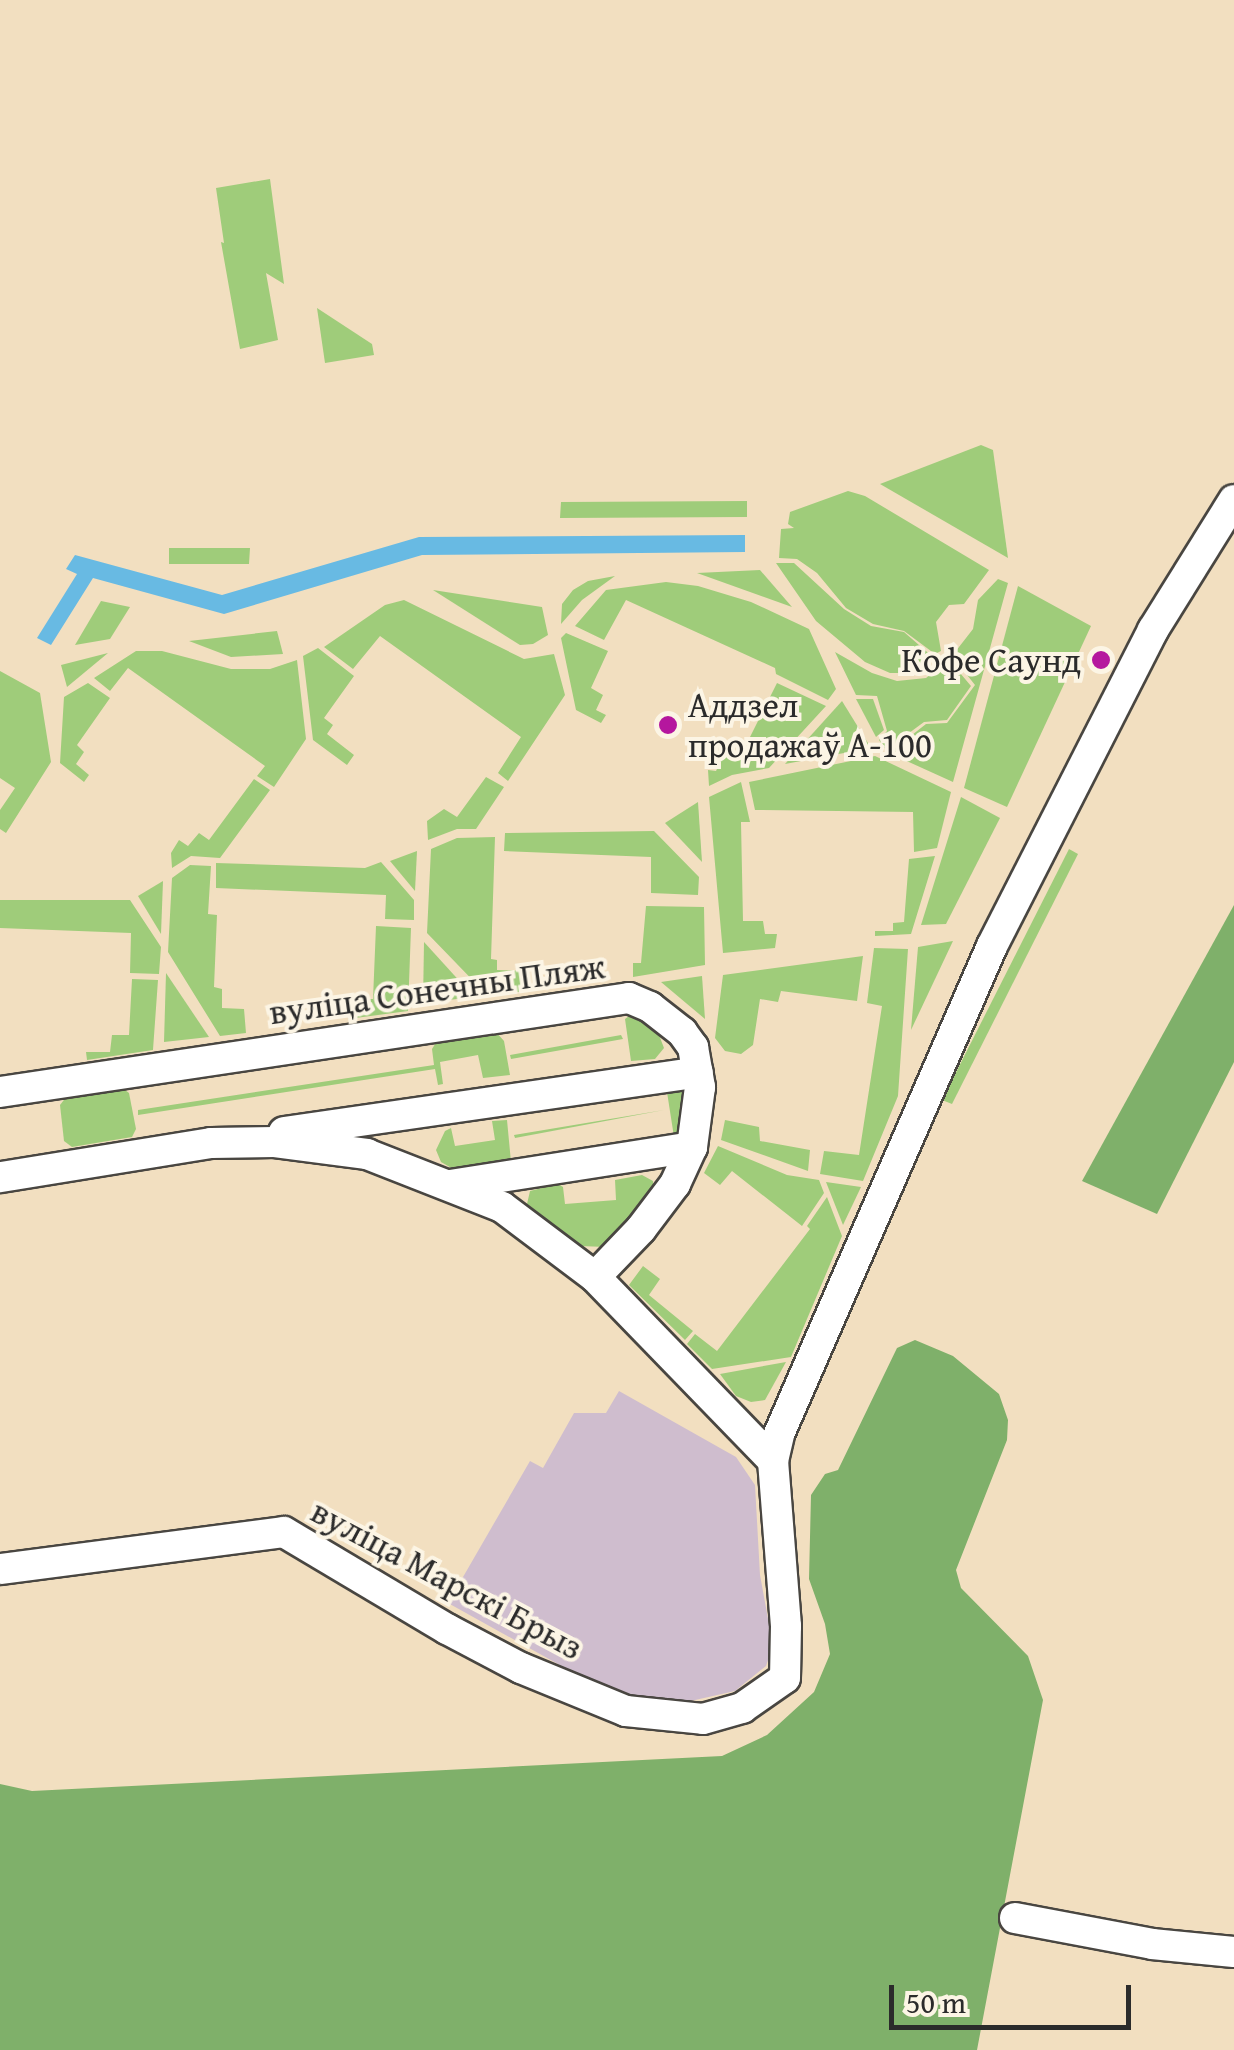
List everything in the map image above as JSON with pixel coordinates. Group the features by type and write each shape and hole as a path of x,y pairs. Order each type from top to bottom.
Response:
{"street":[{"path":"773,1461 779,1434 848,1267 992,946 1153,630 1234,500"},
{"name":"вуліца Сонечны Пляж","path":"0,1092 629,998 650,1006 682,1032 693,1047 699,1113 692,1147 675,1184 595,1277"},
{"path":"0,1177 698,1072"},
{"path":"212,1143 275,1142 367,1154 502,1207 595,1277 773,1461"},
{"path":"450,1184 692,1147"},
{"name":"вуліца Марскі Брыз","path":"0,1570 284,1532 447,1630 521,1668 626,1711 704,1719 742,1708 785,1678 786,1626 773,1461"},
{"path":"1015,1918 1152,1944 1234,1952"}],"shaded area":[{"path":"619,1391 736,1457 755,1485 760,1575 773,1646 766,1666 735,1691 673,1705 639,1701 594,1684 448,1603 530,1461 543,1468 574,1413 606,1413"}],"green space":[{"path":"270,179 284,284 266,273 278,340 240,349 221,242 224,243 216,188"},
{"path":"317,308 372,344 374,355 325,363"},
{"path":"981,445 993,450 1008,558 880,484"},
{"path":"848,491 865,496 989,570 964,604 949,605 936,622 941,651 935,654 904,631 873,624 846,608 817,573 797,559 779,558 781,529 794,528 788,524 790,512"},
{"path":"747,501 747,517 560,518 561,502"},
{"path":"169,548 250,548 249,564 169,564"},
{"path":"776,563 794,563 844,609 871,626 904,632 934,658 912,673 890,673 865,662 816,621"},
{"path":"760,570 792,607 697,573"},
{"path":"615,576 582,600 561,624 562,604 573,590 588,581"},
{"path":"998,579 1008,583 953,782 889,753 926,724 947,723 975,685 952,656 973,629 978,600"},
{"path":"666,582 698,586 751,602 809,629 836,689 828,700 776,674 775,668 626,600 604,640 575,626 606,590"},
{"path":"1018,586 1091,626 1007,807 964,788"},
{"path":"433,590 542,607 548,635 533,644 520,645"},
{"path":"404,600 524,659 554,654 565,695 508,781 498,773 521,737 380,636 353,669 324,647 385,605"},
{"path":"101,601 130,607 110,639 75,645"},
{"path":"277,631 283,654 231,657 189,641"},
{"path":"566,633 608,651 591,688 603,695 596,710 606,715 601,723 576,710 561,638"},
{"path":"318,648 354,676 324,718 333,725 327,734 354,755 347,765 313,740 303,656"},
{"path":"136,651 162,651 231,669 270,669 297,660 306,739 274,787 257,776 265,766 128,668 110,691 94,678"},
{"path":"835,652 872,673 897,681 926,678 949,660 971,686 947,720 924,722 886,750 879,740 887,731 877,696 856,695"},
{"path":"108,653 67,687 61,665"},
{"path":"0,671 40,693 51,762 6,833 0,829 0,810 15,788 0,778"},
{"path":"88,683 110,698 77,745 84,752 76,764 89,775 84,782 60,763 64,697"},
{"path":"777,683 826,706 769,768 732,775 709,786 708,770 716,771 724,754 738,761"},
{"path":"856,699 873,699 884,730 876,737"},
{"path":"842,701 871,748 785,764"},
{"path":"875,756 951,792 937,848 914,852 913,812 755,810 749,782"},
{"path":"486,777 504,787 476,829 457,829 428,840 427,821 444,809 457,817"},
{"path":"254,779 270,790 220,858 191,856 172,868 171,853 179,840 188,846 199,833 209,840"},
{"path":"741,782 750,822 741,822 743,921 763,921 765,934 777,934 775,948 723,953 709,797"},
{"path":"961,797 1000,818 946,924 921,925"},
{"path":"698,802 702,862 665,823"},
{"path":"654,831 699,877 698,895 651,893 651,857 504,851 505,833"},
{"path":"495,837 491,959 497,960 497,970 527,971 528,991 487,995 427,933 431,849 457,838"},
{"path":"1069,849 1078,854 952,1104 942,1100"},
{"path":"417,851 415,891 390,861"},
{"path":"935,856 911,934 875,936 875,931 893,931 893,923 904,922 909,859"},
{"path":"381,862 414,900 414,920 385,919 386,895 216,888 216,863 365,868"},
{"path":"190,865 211,866 208,914 217,915 214,987 222,989 222,1008 244,1009 246,1033 220,1036 168,952 172,878"},
{"path":"163,881 161,934 138,896"},
{"path":"0,900 130,900 161,947 159,974 130,973 131,933 0,928"},
{"path":"1234,905 1234,1062 1157,1214 1082,1181"},
{"path":"646,906 704,907 705,965 633,977 633,963 641,963"},
{"path":"376,926 411,928 408,1011 348,1019 350,1011 360,1010 360,999 373,999"},
{"path":"953,941 911,1030 918,947"},
{"path":"424,942 474,997 423,1003"},
{"path":"874,948 908,949 898,1096 863,1181 820,1174 824,1151 859,1155 882,1006 867,1003"},
{"path":"863,956 857,1001 781,991 778,1002 760,999 753,1045 741,1054 725,1051 715,1038 723,975"},
{"path":"166,973 209,1037 164,1042"},
{"path":"702,976 705,1019 661,982"},
{"path":"132,979 158,980 153,1050 87,1060 86,1052 110,1052 112,1035 129,1035"},
{"path":"632,1014 659,1035 664,1048 655,1059 631,1061 625,1019"},
{"path":"496,1032 504,1041 510,1075 483,1078 478,1055 440,1062 443,1084 438,1085 435,1069 138,1115 138,1110 434,1065 432,1049 437,1041"},
{"path":"621,1035 623,1039 511,1059 510,1055"},
{"path":"121,1087 129,1093 136,1129 132,1137 72,1147 64,1141 60,1105 67,1096"},
{"path":"677,1087 684,1093 683,1133 674,1137 667,1092"},
{"path":"664,1110 515,1138 514,1135"},
{"path":"507,1120 511,1162 455,1170 441,1162 436,1150 445,1131 451,1128 455,1146 495,1140 492,1121"},
{"path":"725,1120 759,1127 760,1141 810,1150 808,1171 721,1140"},
{"path":"718,1146 787,1175 819,1180 824,1193 802,1226 732,1171 720,1185 704,1173"},
{"path":"642,1175 653,1181 654,1194 606,1247 580,1246 527,1204 530,1191 558,1184 563,1187 565,1204 616,1200 615,1180"},
{"path":"826,1182 861,1187 843,1225"},
{"path":"827,1197 842,1236 791,1357 712,1369 687,1344 695,1334 717,1351 810,1229 807,1226"},
{"path":"643,1266 660,1279 649,1295 693,1331 685,1340 629,1285"},
{"path":"915,1340 953,1356 999,1394 1008,1420 1007,1440 956,1570 961,1588 1028,1656 1043,1700 977,2050 0,2050 0,1784 32,1791 722,1756 767,1735 814,1692 830,1654 825,1624 809,1579 811,1495 825,1474 838,1470 897,1348"},
{"path":"786,1362 765,1400 751,1402 736,1396 720,1374"}],"water":[{"path":"745,535 745,552 422,555 224,614 93,578 51,645 37,638 77,574 66,569 75,555 222,595 419,537"}],"place":[{"name":"Кофе Саунд","path":"1101,660"},
{"name":"Аддзел продажаў А-100","path":"668,725"}]}
